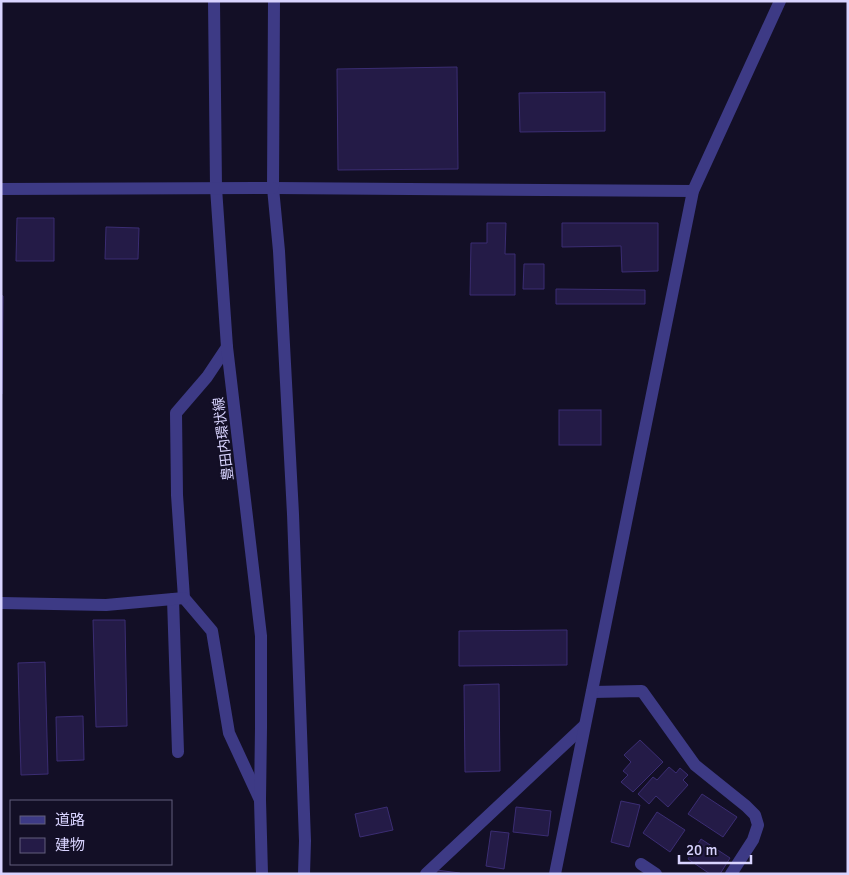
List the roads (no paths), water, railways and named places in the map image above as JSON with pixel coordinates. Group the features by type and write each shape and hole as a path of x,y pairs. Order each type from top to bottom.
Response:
{"street":[{"path":"274,1 273,188 279,260 293,514 305,841 304,874"},
{"path":"555,874 693,191 780,1"},
{"name":"豊田内環状線","path":"213,3 216,188 227,347 261,636 262,728 260,800 262,874"},
{"path":"1,189 273,188 693,191"},
{"path":"178,752 176,413 207,377 227,347"},
{"path":"1,603 106,605 178,599 212,632 229,733 260,800"},
{"path":"592,692 642,691 695,765 755,815 758,825 753,840 731,874"},
{"path":"426,874 584,726"},
{"path":"641,864 656,874"}]}
